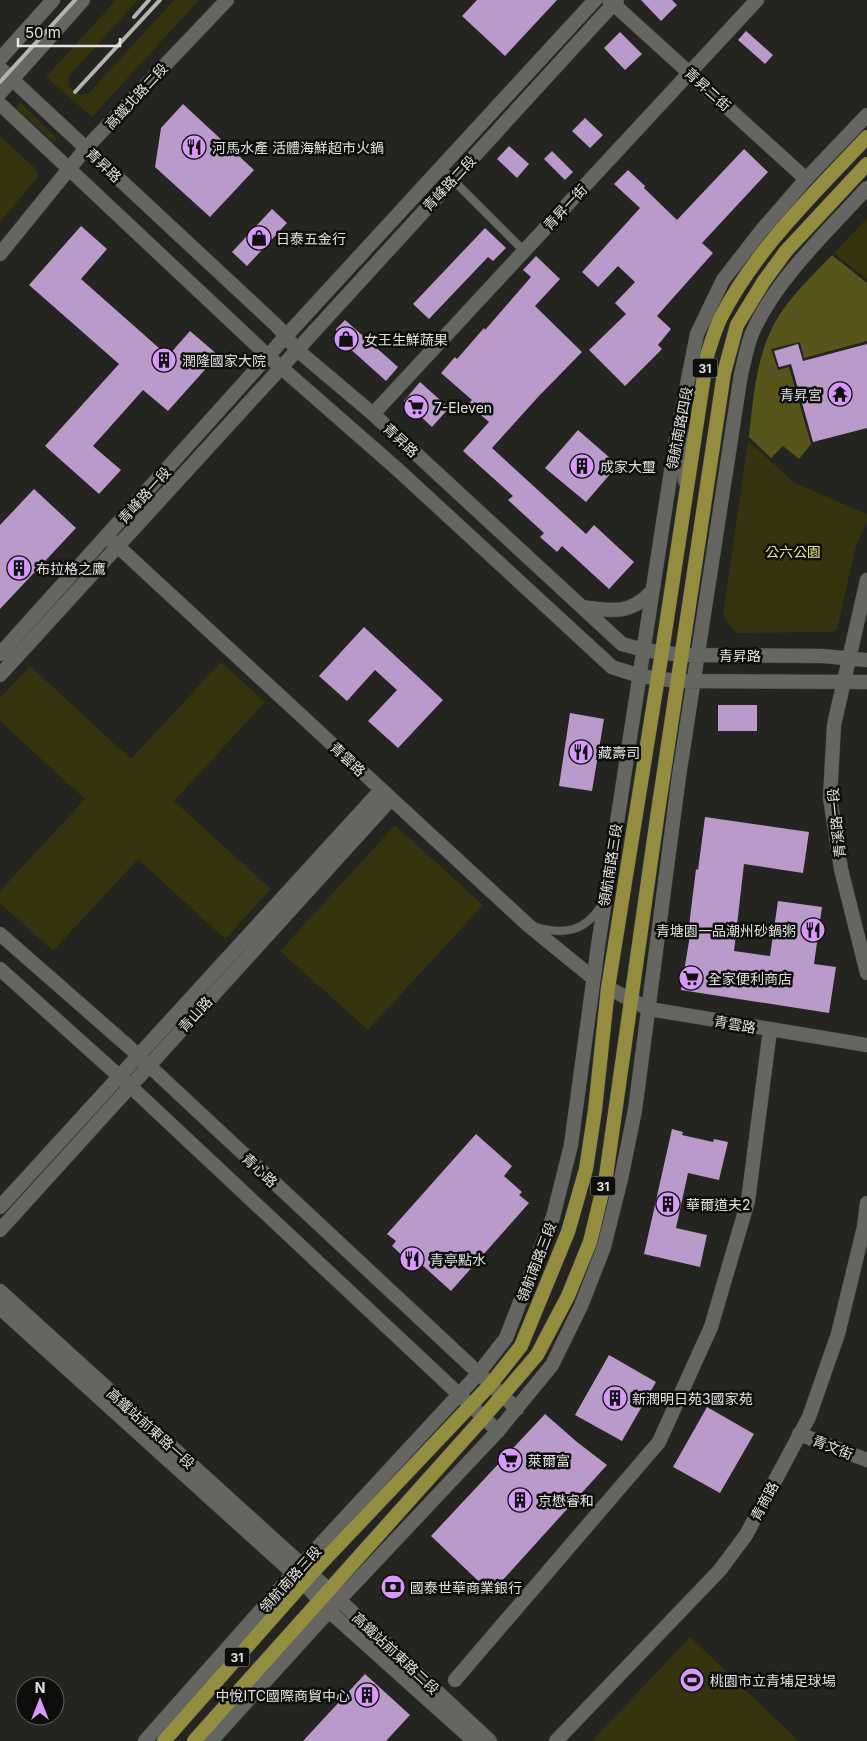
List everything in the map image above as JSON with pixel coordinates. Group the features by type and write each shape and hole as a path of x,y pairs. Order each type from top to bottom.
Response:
{"main road":[{"name":"領航南路四段","path":"662,652 707,356 720,318 748,269 772,238 867,137"},
{"name":"31","path":"194,1741 537,1355 568,1296 590,1242 606,1176 630,999 724,373 737,325 764,281 786,252 867,164"},
{"name":"領航南路三段","path":"164,1741 302,1574 470,1406 490,1385 521,1346 568,1232 586,1169 595,1110 608,988 662,652"}],"street":[{"path":"0,59 53,0"},
{"path":"0,93 84,0"},
{"name":"高鐵北路二段","path":"0,254 86,148 227,0"},
{"name":"青峰路二段","path":"286,336 595,0"},
{"name":"青昇一街","path":"373,414 690,74 756,0"},
{"name":"青峰路二段","path":"281,366 613,1"},
{"name":"青昇二街","path":"613,1 806,179"},
{"name":"青昇路","path":"0,68 286,336 296,349 373,414 622,644 644,650 682,655 822,656 867,682"},
{"name":"青昇路","path":"0,104 268,356 403,475 612,666 640,676 694,681 846,670 867,660"},
{"name":"領航南路四段","path":"644,650 680,417 697,334 723,280 760,231 867,115"},
{"name":"31","path":"211,1741 517,1409 552,1365 582,1306 604,1247 622,1179 635,1110 679,776 741,374 753,330 776,292 798,263 867,188"},
{"name":"青峰路一段","path":"0,654 286,336"},
{"name":"青峰路一段","path":"0,675 281,366"},
{"path":"680,417 686,492"},
{"name":"青雲路","path":"107,536 528,925 594,978"},
{"name":"青溪路一段","path":"867,580 834,725 830,798 841,869 867,973"},
{"path":"582,607 608,611 623,610 638,604 652,590"},
{"name":"領航南路三段","path":"145,1741 302,1574 457,1394 478,1374 506,1338 553,1217 572,1145 594,978 644,650"},
{"name":"青山路","path":"0,1207 119,1076 143,1060 386,795"},
{"name":"青心路","path":"0,934 143,1060 517,1409"},
{"name":"青心路","path":"0,968 130,1086 498,1431"},
{"name":"青雲路","path":"608,988 649,1010 867,1044"},
{"path":"455,1680 659,1442 711,1328 748,1200 770,1030"},
{"name":"青山路","path":"0,1230 130,1086 143,1060"},
{"name":"青商路","path":"556,1741 720,1570 746,1535 809,1417 838,1334 866,1228 867,1203"},
{"name":"高鐵站前東路一段","path":"0,1291 302,1574"},
{"name":"高鐵站前東路一段","path":"0,1308 302,1574"},
{"name":"青文街","path":"799,1434 867,1460"},
{"name":"高鐵站前東路二段","path":"302,1574 324,1596 329,1611 474,1741"},
{"name":"高鐵站前東路二段","path":"324,1596 339,1600 490,1741"}],"lane":[{"path":"441,168 524,251"},
{"path":"528,925 550,931 566,932 584,925 596,914 606,897"},
{"path":"594,978 608,988"}],"green space":[{"path":"116,0 138,0 69,76 69,87 78,94 88,94 174,0 199,0 92,117 46,77"},
{"path":"22,104 56,138 56,141 53,142 18,109 17,106"},
{"path":"0,136 36,169 38,177 0,222"},
{"path":"867,218 867,279 834,253"},
{"name":"公六公園","path":"748,441 795,483 867,514 867,521 856,546 837,629 832,632 736,633 723,615"},
{"path":"221,662 265,702 174,801 271,889 225,939 138,859 53,951 0,903 0,891 85,799 0,721 0,698 30,666 131,759"},
{"path":"395,825 483,905 368,1030 280,951"},
{"name":"桃園市立青埔足球場","path":"690,1637 799,1741 592,1741"}],"shaded area":[{"path":"832,255 867,283 867,341 804,358 800,342 771,349 778,370 789,367 811,444 799,459 783,446 771,458 749,437 755,384 763,350 778,318 788,303"}],"building":[{"path":"477,0 557,0 505,56 462,16"},
{"path":"641,0 672,0 677,5 661,21"},
{"path":"746,31 773,55 765,64 738,40"},
{"path":"620,32 642,54 625,70 604,48"},
{"name":"河馬水產 活體海鮮超市火鍋","path":"183,104 254,170 210,217 155,167 161,128"},
{"path":"585,118 603,135 590,148 572,131"},
{"path":"509,146 529,164 517,178 497,159"},
{"path":"744,149 768,172 702,243 713,253 657,316 671,329 658,345 662,349 625,386 589,350 626,314 615,303 635,282 618,266 598,287 582,272 640,208 614,184 628,170 677,220"},
{"path":"552,151 573,172 565,180 544,159"},
{"name":"日泰五金行","path":"272,209 287,223 247,266 232,252"},
{"name":"潤隆國家大院","path":"81,226 107,249 81,279 168,356 190,331 218,355 168,411 143,390 93,446 121,470 99,494 45,446 119,364 29,285"},
{"path":"485,228 506,248 493,261 488,257 429,319 413,304"},
{"path":"536,256 560,279 535,306 582,352 492,448 586,534 594,525 634,562 609,589 562,546 557,552 540,537 544,533 508,500 513,496 463,451 489,422 468,404 472,400 441,373 455,357 457,359 484,328 485,330 531,277 523,270"},
{"path":"345,320 398,367 386,381 337,337 336,329"},
{"name":"青昇宮","path":"798,344 803,361 867,344 867,428 813,442 791,364 779,367 774,351"},
{"path":"420,382 449,408 432,427 404,401"},
{"name":"成家大璽","path":"578,430 618,465 586,502 545,468"},
{"name":"布拉格之鷹","path":"34,489 76,528 0,609 0,525"},
{"path":"364,627 443,700 398,748 368,721 397,690 375,670 347,701 319,676"},
{"path":"718,705 757,705 757,731 718,731"},
{"name":"藏壽司","path":"570,713 604,719 592,791 559,786"},
{"path":"705,817 809,832 803,873 744,864 734,951 770,956 778,901 822,907 814,964 836,967 829,1013 681,990 690,935 688,934 696,869 698,870"},
{"name":"華爾道夫2","path":"672,1129 683,1132 682,1135 713,1142 714,1139 728,1142 719,1180 688,1173 676,1228 707,1235 700,1267 644,1254"},
{"path":"476,1134 512,1166 504,1176 522,1192 519,1195 529,1203 451,1291 421,1264 417,1269 392,1246 396,1241 387,1234"},
{"name":"新潤明日苑3國家苑","path":"609,1355 656,1382 622,1441 575,1415"},
{"path":"707,1407 754,1434 720,1493 673,1467"},
{"name":"京懋睿和","path":"545,1414 607,1465 491,1593 431,1536"},
{"name":"中悅ITC國際商貿中心","path":"365,1674 410,1715 386,1741 303,1741"}],"railway":[{"path":"0,82 75,0"},
{"path":"134,17 149,0"},
{"path":"75,92 160,0"}],"place":[{"name":"河馬水產 活體海鮮超市火鍋","path":"194,147"},
{"name":"日泰五金行","path":"259,238"},
{"name":"女王生鮮蔬果","path":"346,339"},
{"name":"潤隆國家大院","path":"164,360"},
{"name":"青昇宮","path":"840,394"},
{"name":"7-Eleven","path":"416,407"},
{"name":"成家大璽","path":"582,466"},
{"name":"布拉格之鷹","path":"19,568"},
{"name":"藏壽司","path":"581,752"},
{"name":"青塘園一品潮州砂鍋粥","path":"813,930"},
{"name":"全家便利商店","path":"691,978"},
{"name":"華爾道夫2","path":"668,1204"},
{"name":"青亭點水","path":"412,1259"},
{"name":"新潤明日苑3國家苑","path":"615,1398"},
{"name":"萊爾富","path":"510,1460"},
{"name":"京懋睿和","path":"520,1500"},
{"name":"國泰世華商業銀行","path":"393,1587"},
{"name":"桃園市立青埔足球場","path":"692,1680"},
{"name":"中悅ITC國際商貿中心","path":"367,1695"}]}
